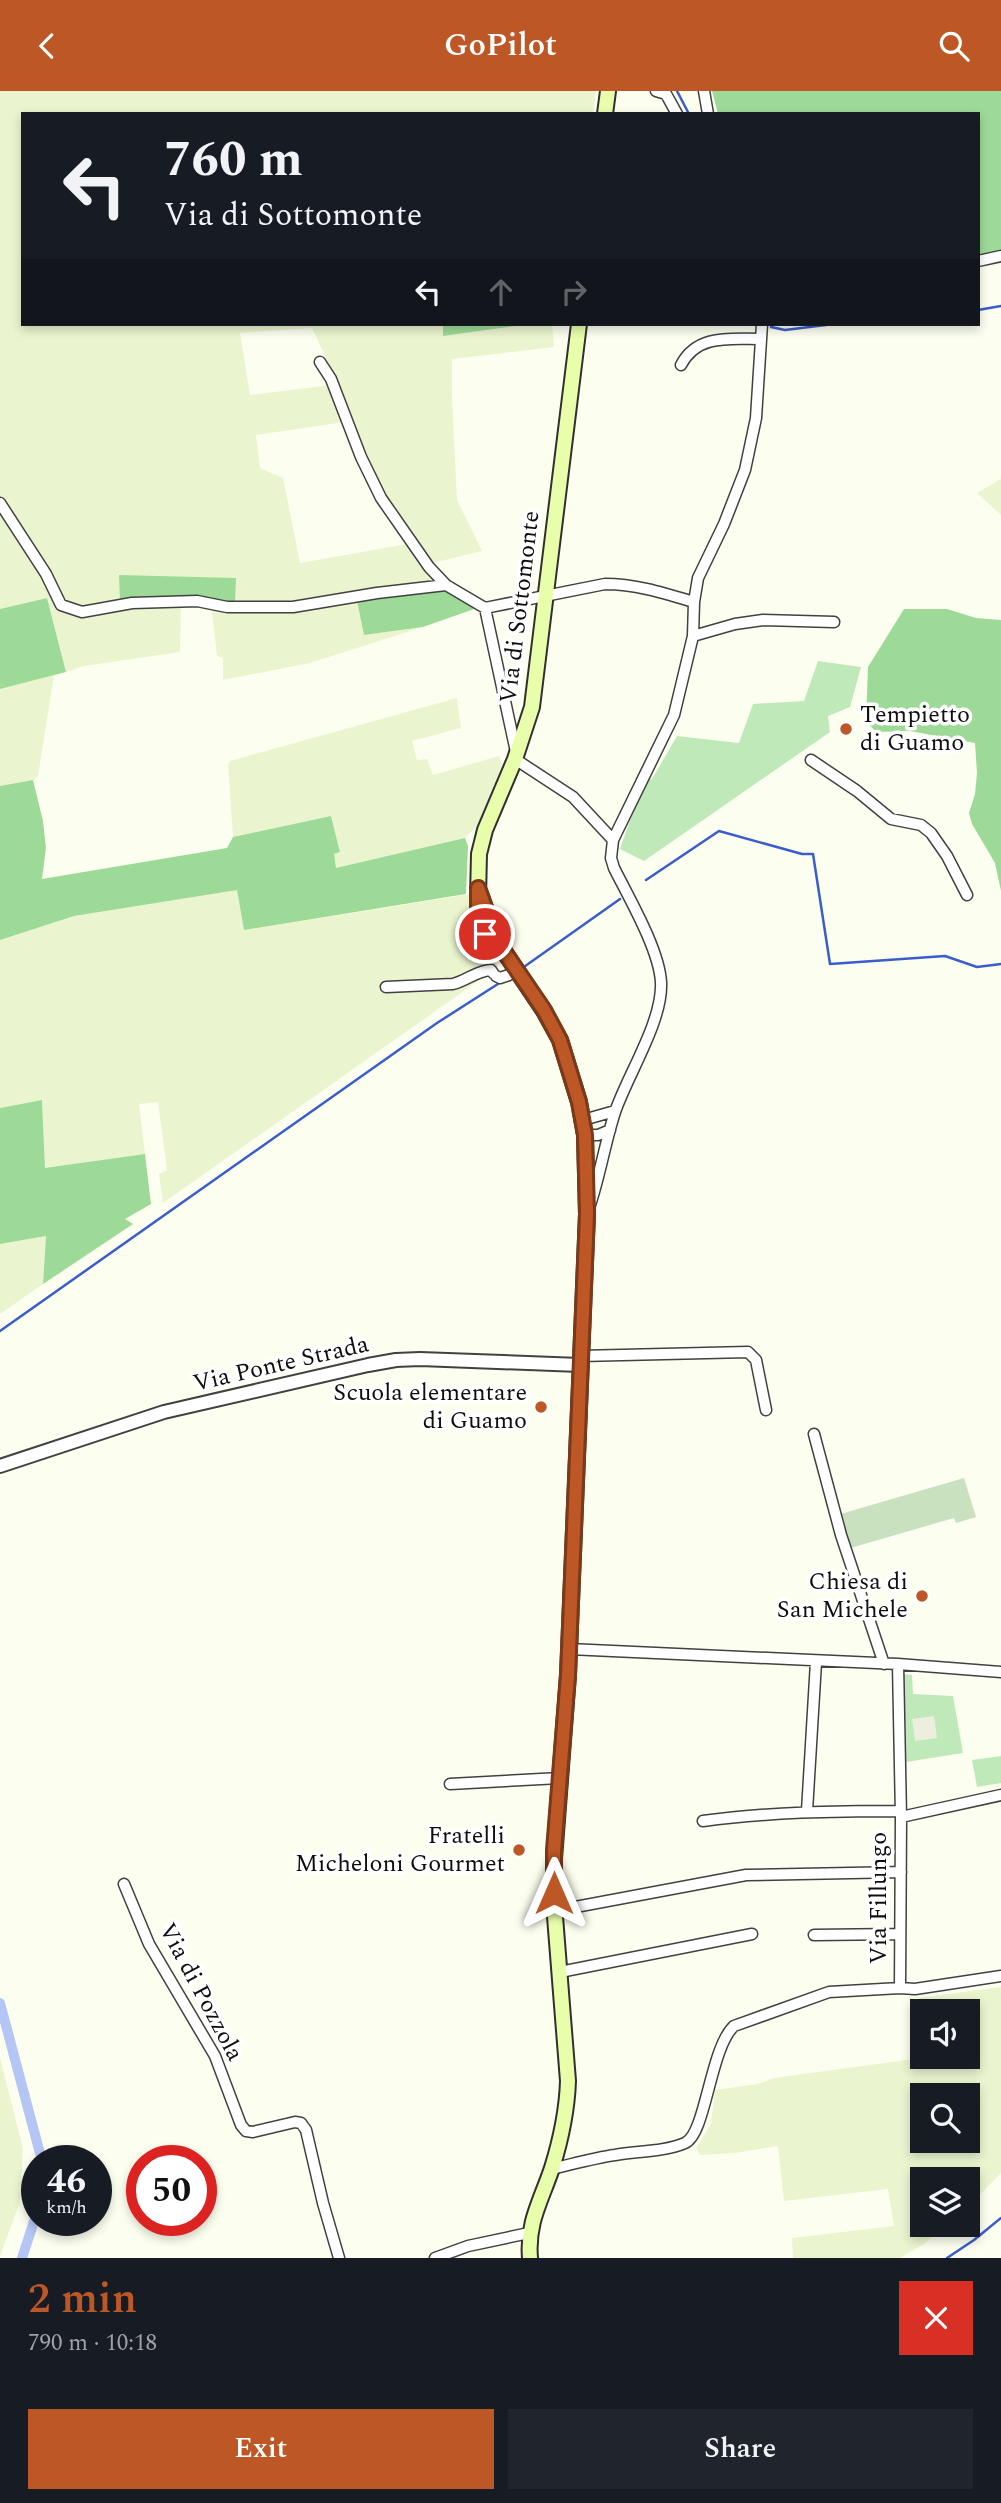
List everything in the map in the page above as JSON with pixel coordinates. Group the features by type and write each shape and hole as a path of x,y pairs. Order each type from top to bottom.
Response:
{"main road":[{"path":"605,112 608,91"},
{"name":"Via di Sottomonte","path":"562,1053 500,975 478,907 478,888 485,830 532,707 579,326"},
{"name":"Via di Sottomonte","path":"478,888 497,941 548,1017 560,1040 575,1087 584,1128 587,1212 569,1649 554,1859 554,1911 568,2081 567,2108 551,2169 532,2220 529,2233 530,2258"}],"street":[{"path":"656,91 666,94 676,112"},
{"path":"704,91 709,112"},
{"path":"980,261 1001,256"},
{"path":"587,1212 615,1111 657,1012 661,984 660,969 644,929 614,868 611,858 613,840 674,715 693,636 698,578 724,524 745,470 756,418 762,326"},
{"path":"681,365 692,349 703,343 718,339 760,339"},
{"path":"320,362 331,379 361,457 381,498 429,567 446,585 485,608 606,584 641,587 694,602"},
{"path":"0,503 46,573 61,605 82,612 132,603 197,601 227,607 293,607 446,585"},
{"path":"485,608 515,756 573,797 613,840"},
{"path":"693,636 735,624 763,620 834,622"},
{"path":"811,759 891,819 921,825 931,833 947,856 967,895"},
{"path":"386,987 453,984 491,970 500,975"},
{"path":"584,1128 615,1111"},
{"path":"584,1128 598,1135 610,1130"},
{"path":"580,1361 748,1352 756,1360 766,1410"},
{"name":"Via Ponte Strada","path":"0,1466 164,1412 368,1364 420,1359 580,1361"},
{"path":"814,1434 841,1535 884,1664"},
{"path":"569,1649 898,1664 1001,1672"},
{"path":"807,1811 816,1662"},
{"name":"Via Fillungo","path":"551,2169 616,2155 668,2148 692,2138 706,2089 726,2036 734,2026 829,1992 900,1988 898,1664"},
{"path":"450,1784 559,1778"},
{"path":"703,1821 757,1813 807,1811 900,1814 1001,1795"},
{"path":"554,1911 746,1875 901,1872"},
{"name":"Via di Pozzola","path":"124,1884 149,1944 215,2056 241,2125 246,2131 253,2132 295,2122 301,2123 306,2130 339,2258"},
{"path":"560,1972 752,1934"},
{"path":"814,1935 900,1934"},
{"path":"900,1988 915,1989 1001,1976"},
{"path":"435,2258 468,2246 529,2233"}],"green space":[{"path":"0,91 596,91 593,112 21,112 21,326 443,326 443,336 516,326 552,326 554,347 452,359 457,500 482,551 433,563 404,528 360,452 335,377 312,328 240,333 250,395 331,385 345,422 256,435 260,468 283,478 300,563 407,544 433,580 441,585 358,601 364,635 423,627 310,663 223,680 223,658 217,656 211,604 235,605 236,578 181,603 180,652 84,666 66,672 47,598 0,609"},
{"path":"712,91 1001,91 1001,253 980,258 980,112 717,112"},
{"path":"443,326 516,326 443,336"},
{"path":"1001,479 1001,515 977,493"},
{"path":"119,575 236,578 235,605 120,602"},
{"path":"441,585 477,608 423,627 364,635 357,601"},
{"path":"47,598 66,672 0,689 0,609"},
{"path":"904,609 947,609 976,618 1001,620 1001,891 995,863 972,824 969,813 975,794 977,773 975,743 910,731 876,732 866,721 868,667"},
{"path":"818,661 861,667 850,707 828,716 830,732 644,861 620,849 644,780 652,779 677,736 739,743 753,704 804,701"},
{"path":"54,675 38,776 33,780 0,786 0,689"},
{"path":"457,698 461,728 412,741 417,760 427,759 433,775 499,756 502,765 478,825 465,838 336,869 334,854 340,852 331,816 233,837 228,765 230,761"},
{"path":"33,780 43,821 46,848 42,879 227,848 233,837 331,816 340,852 334,854 336,868 465,838 468,846 466,894 244,930 237,890 74,916 0,940 0,786"},
{"path":"237,889 244,930 472,894 479,933 498,967 163,1203 159,1174 167,1170 158,1102 139,1104 145,1154 45,1169 42,1100 0,1108 0,940 74,916"},
{"path":"42,1100 45,1168 145,1154 151,1204 125,1219 133,1224 43,1284 46,1236 0,1244 0,1108"},
{"path":"46,1236 43,1284 0,1314 0,1244"},
{"path":"964,1478 976,1517 956,1523 954,1518 847,1549 837,1515"},
{"path":"904,1674 912,1675 913,1694 953,1696 963,1753 906,1762"},
{"path":"1001,1756 1001,1783 977,1787 972,1760"},
{"path":"1001,1987 1001,2173 980,2195 980,2167 910,2167 910,2237 932,2237 900,2258 793,2258 792,2238 894,2226 888,2189 784,2201 778,2146 700,2155 696,2148 711,2124 715,2090 758,2084 774,2078 910,2059 910,2069 980,2069 980,1999 918,1999"},
{"path":"0,2058 22,2145 20,2202 0,2256"}],"shaded area":[{"path":"934,1716 937,1738 915,1741 912,1719"}],"waterway":[{"path":"677,91 688,112"},
{"path":"980,310 1001,306"},
{"path":"771,327 785,330 818,326"},
{"path":"646,880 719,831 802,854 813,854 830,964 945,956 977,967 1001,964"},
{"path":"521,969 620,899"},
{"path":"0,1331 437,1023 501,982"},
{"path":"0,2003 38,2145"},
{"path":"947,2258 1001,2218"},
{"path":"22,2258 29,2236"}],"place":[{"name":"Tempietto di Guamo","path":"846,729"},
{"name":"Scuola elementare di Guamo","path":"541,1407"},
{"name":"Chiesa di San Michele","path":"922,1596"},
{"name":"Fratelli Micheloni Gourmet","path":"519,1850"}],"route":[{"path":"485,934 478,907 478,888 497,941 544,1010 560,1040 579,1102 585,1135 587,1214 568,1675 554,1850 554,1893"}]}
